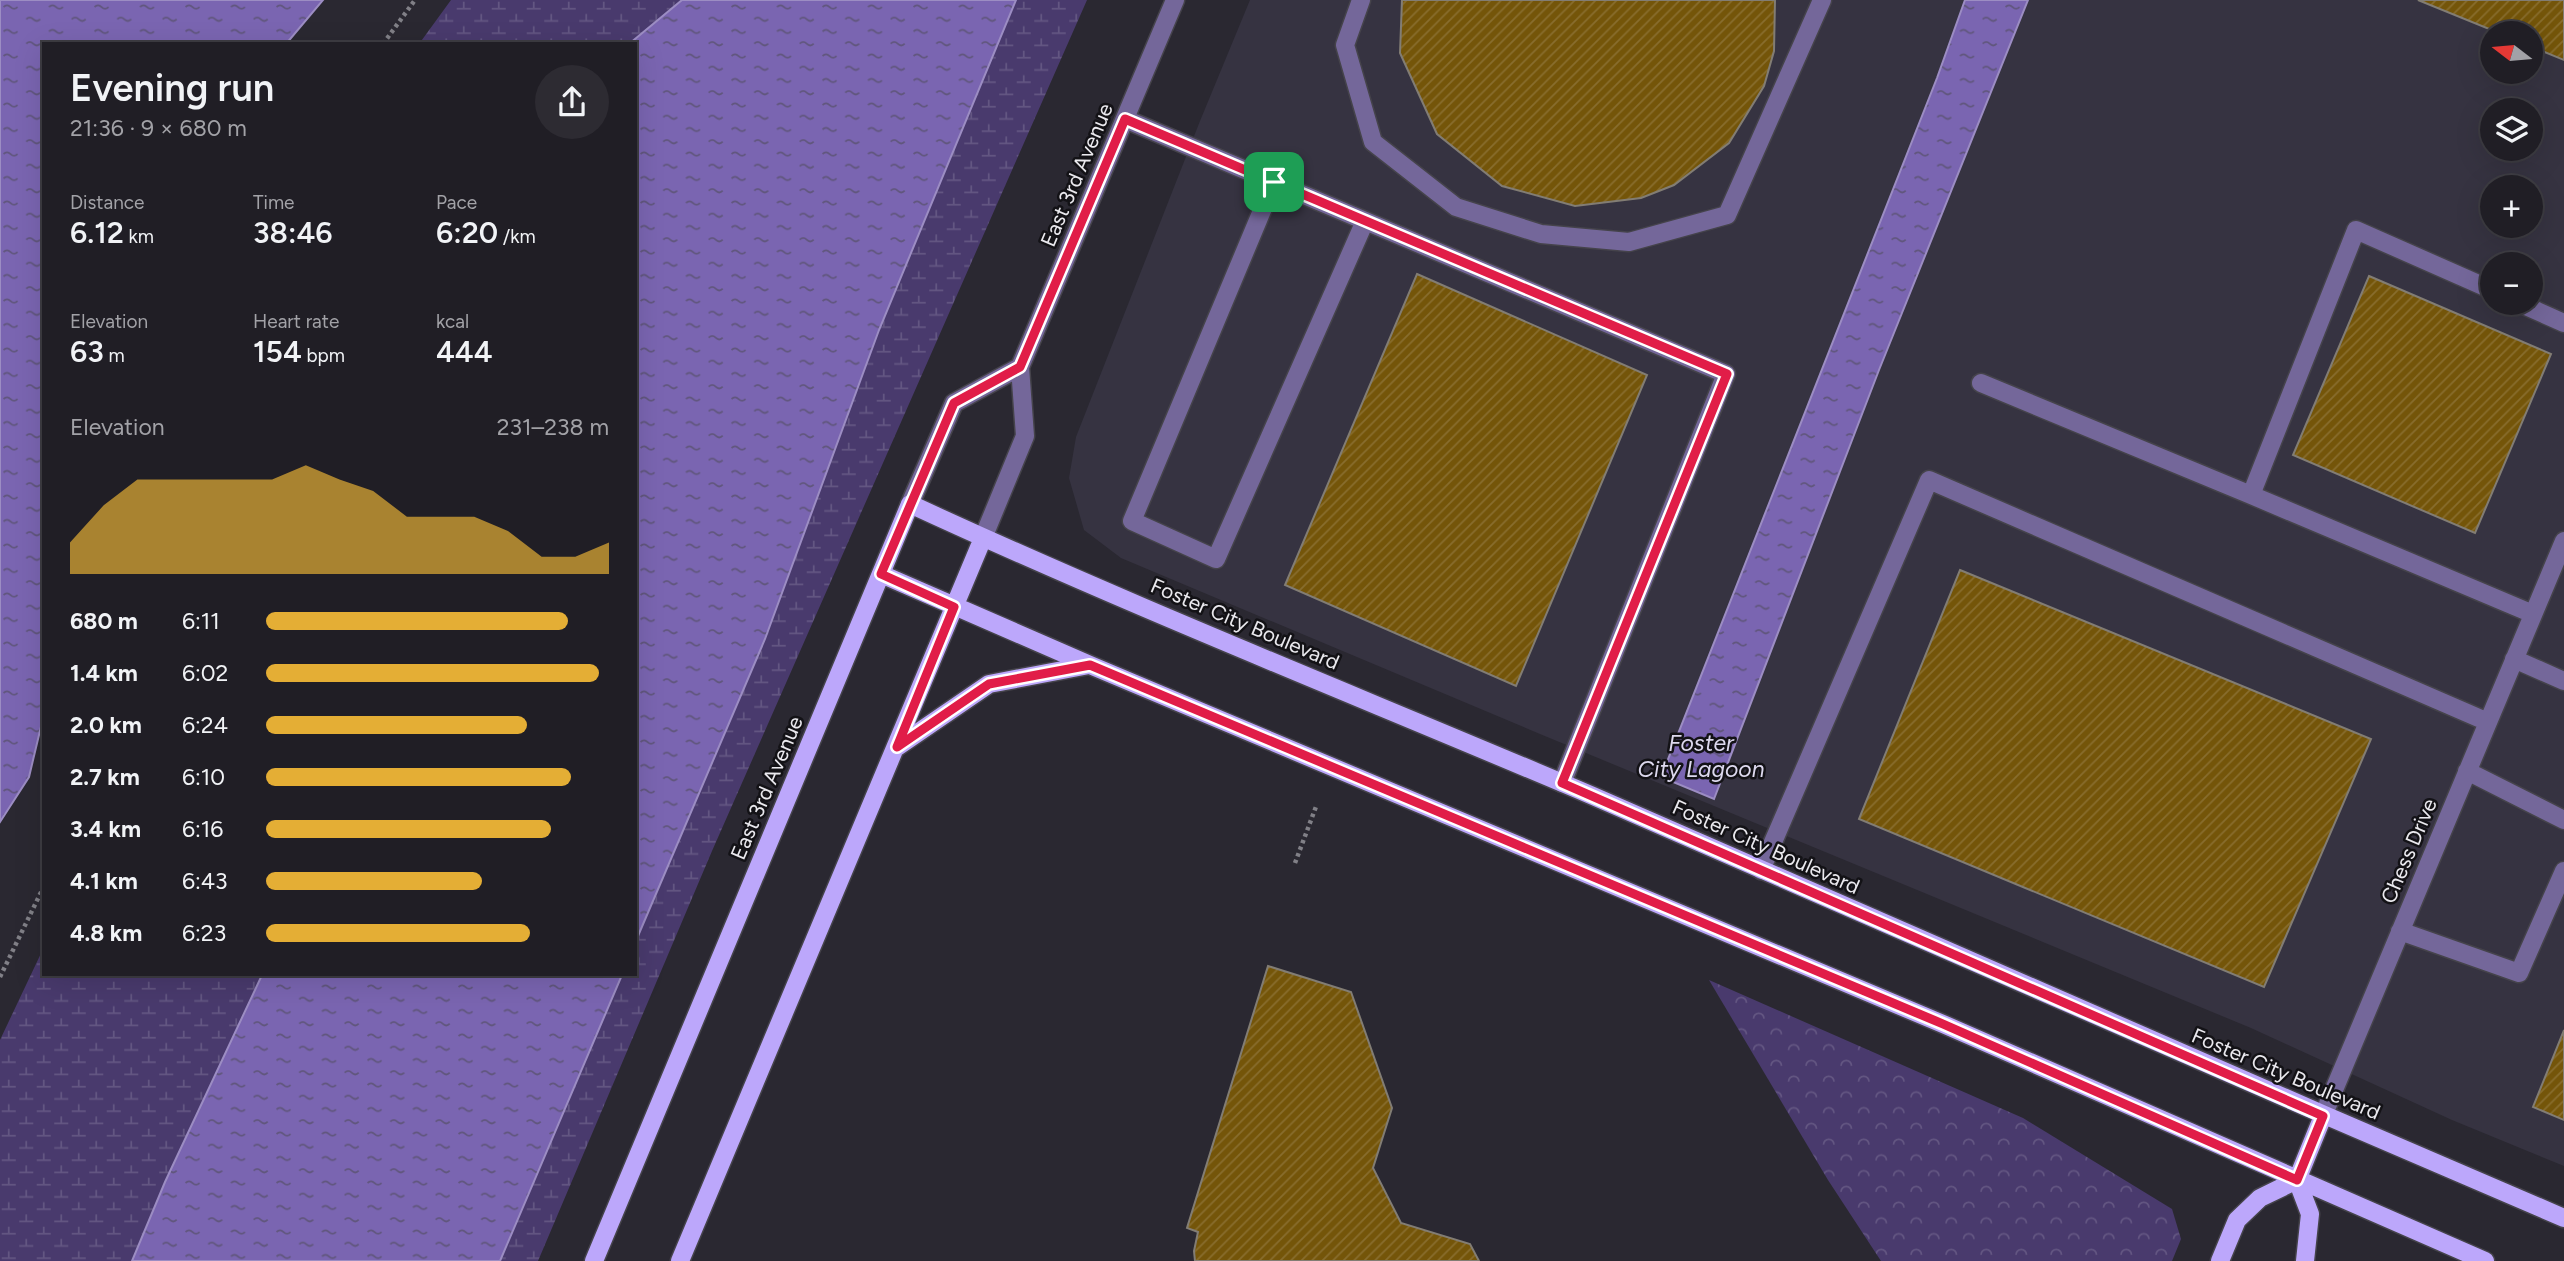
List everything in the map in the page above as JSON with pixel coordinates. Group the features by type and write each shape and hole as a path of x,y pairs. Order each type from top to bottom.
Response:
{"main road":[{"name":"Foster City Boulevard","path":"910,504 983,538 1562,783 2323,1116 2564,1218"},
{"name":"East 3rd Avenue","path":"594,1261 910,504"},
{"name":"East 3rd Avenue","path":"680,1261 983,538"},
{"path":"881,574 1090,665 1943,1024 2485,1261"},
{"path":"897,747 989,684 1090,665"},
{"name":"Chess Drive","path":"2297,1180 2323,1116"},
{"path":"2220,1261 2237,1220 2260,1198 2297,1180"},
{"path":"2297,1180 2310,1214 2305,1261"}],"street":[{"name":"East 3rd Avenue","path":"983,538 1025,436 1020,367 1175,0"},
{"path":"1362,0 1345,45 1373,142 1456,206 1541,234 1629,242 1727,215 1822,0"},
{"path":"1125,119 1727,374 1562,783"},
{"path":"1274,182 1132,521 1216,559 1365,221"},
{"path":"2251,495 2356,229 2480,285"},
{"path":"2543,314 2564,323"},
{"name":"East 3rd Avenue","path":"910,504 954,403 1020,367"},
{"path":"1981,383 2533,614"},
{"path":"1761,870 1929,480 2488,722"},
{"name":"Chess Drive","path":"2323,1116 2564,541"},
{"path":"2514,659 2564,681"},
{"path":"2468,771 2564,820"},
{"path":"2400,931 2519,973 2564,871"}],"path":[{"path":"384,42 415,0"},
{"path":"1294,863 1317,804"},
{"path":"0,977 42,890"}],"shaded area":[{"path":"1250,0 2564,0 2564,1166 2452,1120 2251,1028 1121,558 1084,530 1069,478 1076,437"}],"green space":[{"path":"451,0 1087,0 712,851 538,1261 0,1261 0,1040 42,951 42,976 637,976 637,42 420,42"},
{"path":"1709,980 2023,1118 2172,1209 2181,1239 2172,1261 1881,1261 1828,1180"}],"water":[{"path":"0,0 323,0 288,42 42,42 42,722 29,777 0,822"},
{"path":"682,0 1016,0 879,330 765,639 637,938 637,42 631,42"},
{"name":"Foster City Lagoon","path":"1965,0 2028,0 1879,370 1714,799 1661,777 1937,78"},
{"path":"262,976 622,976 500,1261 132,1261 165,1182"}],"building":[{"path":"1402,0 1775,0 1774,51 1764,86 1729,143 1674,185 1641,198 1575,206 1502,186 1437,134 1400,53"},
{"path":"2418,0 2564,0 2564,60 2543,51 2543,21 2480,21 2480,25"},
{"path":"1417,274 1647,375 1516,686 1285,585"},
{"path":"2369,276 2551,354 2475,533 2293,455"},
{"path":"1960,570 2371,739 2264,987 1859,819"},
{"path":"1268,966 1351,992 1392,1108 1373,1168 1401,1223 1470,1244 1479,1261 1195,1261 1198,1232 1187,1228"},
{"path":"2564,1030 2564,1120 2533,1107"}],"route":[{"path":"1125,119 1274,182 1727,374 1562,783 2323,1116 2297,1180 1943,1024 1090,665 989,684 897,747 954,607 881,574 954,403 1020,367 1125,119"}]}
